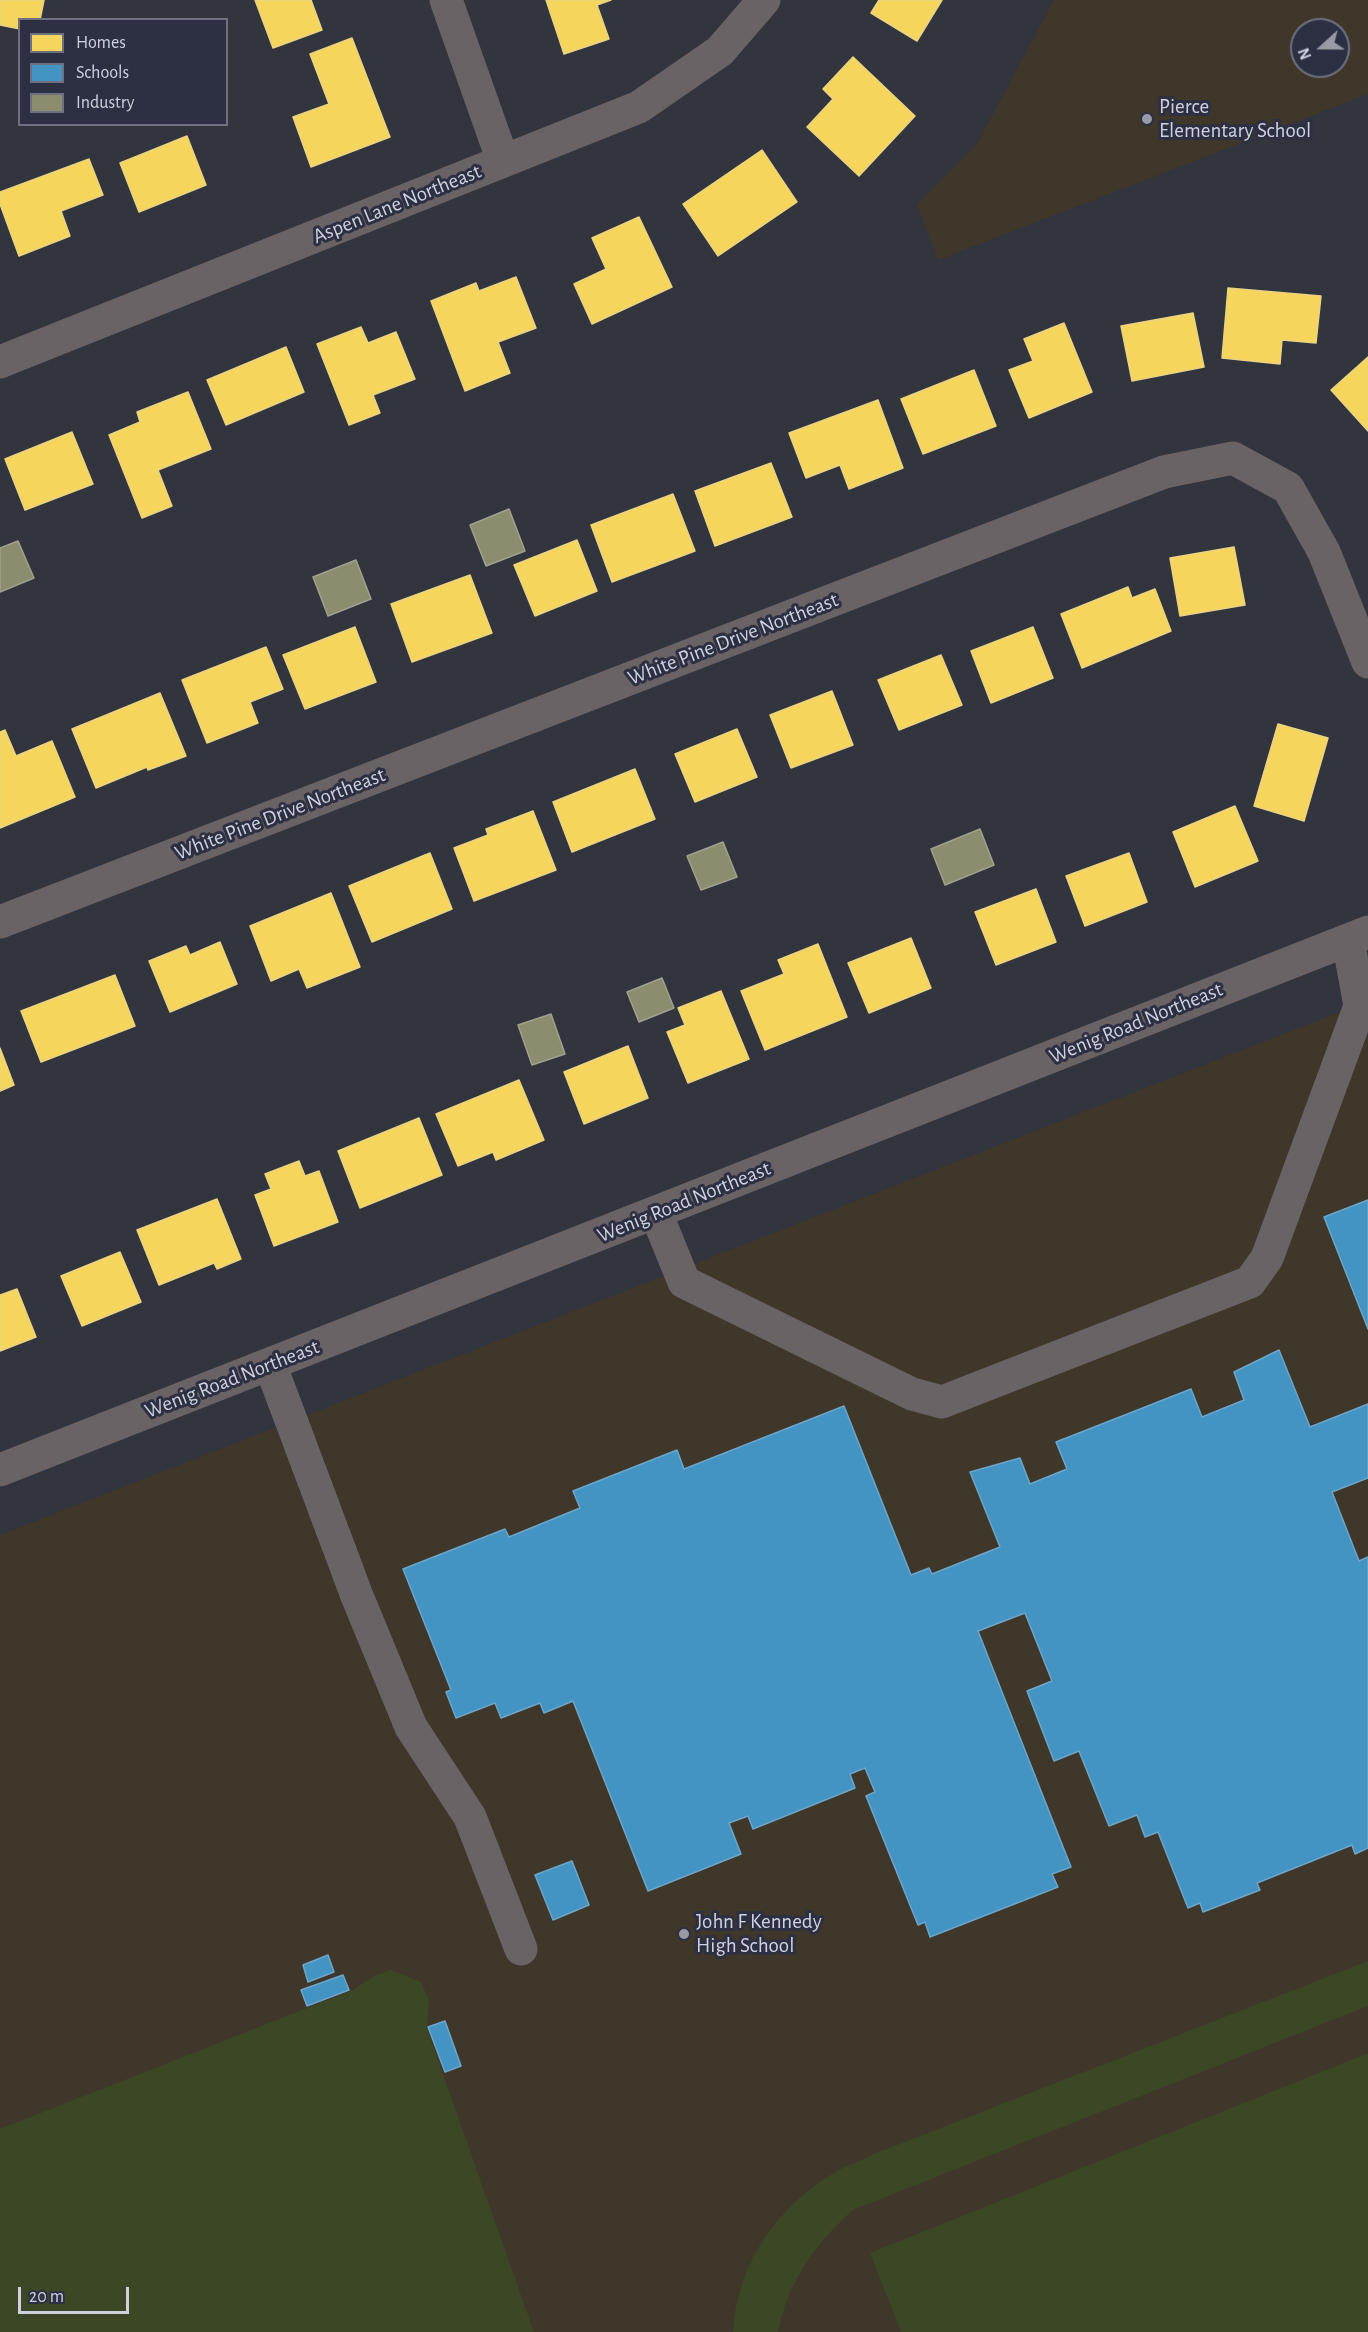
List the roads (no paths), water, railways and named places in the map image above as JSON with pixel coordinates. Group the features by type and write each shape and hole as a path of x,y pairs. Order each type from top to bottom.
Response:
{"street":[{"path":"446,0 503,161"},
{"name":"Aspen Lane Northeast","path":"0,362 639,107 720,51 764,0"},
{"name":"White Pine Drive Northeast","path":"0,922 1164,472 1233,458 1288,488 1324,552 1368,662"},
{"path":"656,1213 684,1282 912,1394 942,1402 1250,1282 1267,1258 1360,1006 1358,936"},
{"name":"Wenig Road Northeast","path":"0,1470 1358,936"},
{"path":"270,1364 357,1596 411,1727 470,1816 521,1949"}],"place":[{"name":"Pierce Elementary School","path":"1147,119"},
{"name":"John F Kennedy High School","path":"684,1934"}]}
